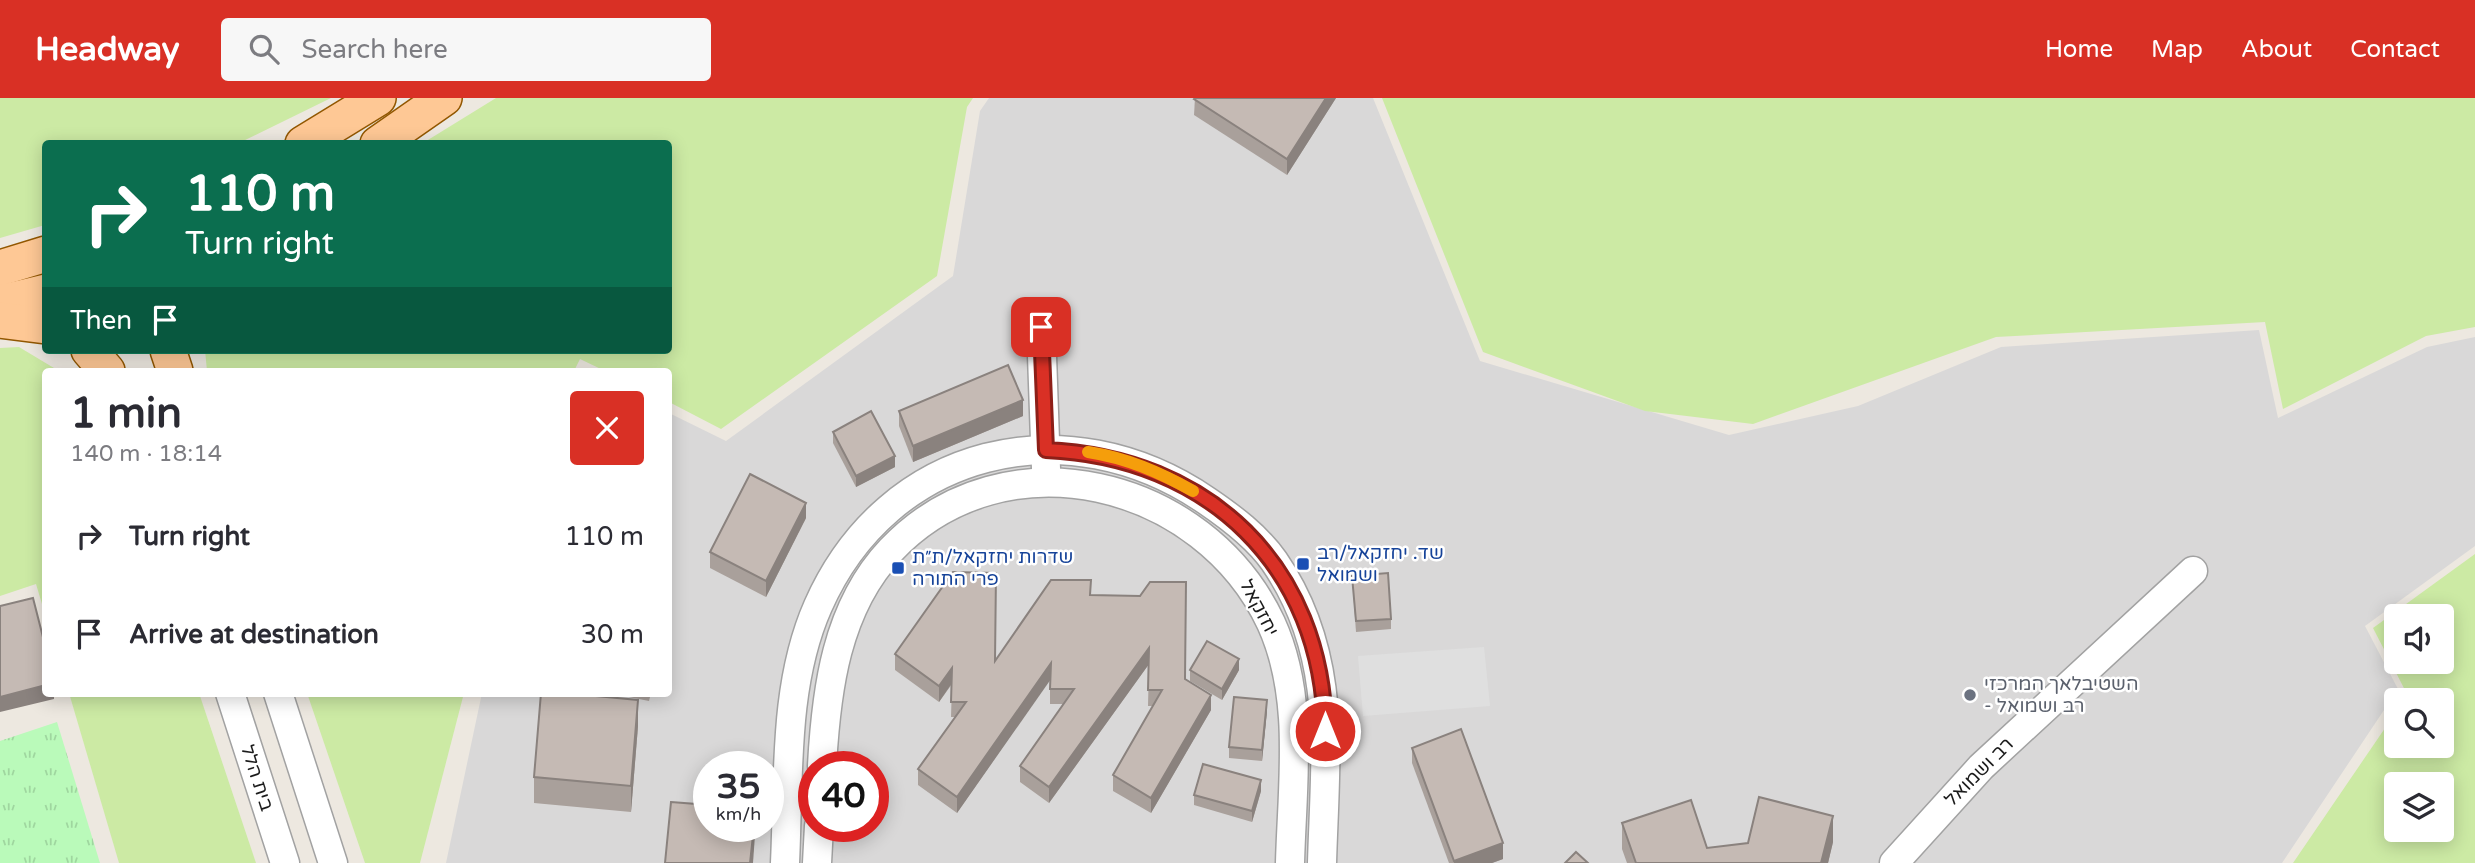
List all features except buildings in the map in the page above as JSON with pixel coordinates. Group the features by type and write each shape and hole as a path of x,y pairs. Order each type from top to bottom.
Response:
{"main road":[{"path":"310,140 378,98"},
{"path":"384,140 444,98"},
{"path":"0,268 42,255"},
{"path":"0,303 42,293"},
{"path":"0,320 42,325"},
{"path":"92,354 104,368"}],"street":[{"path":"1041,327 1046,482"},
{"path":"785,863 793,700 818,607 841,563 866,529 896,502 932,477 973,461 1046,450 1111,456 1157,471 1237,522 1274,561 1301,610 1324,691 1322,863"},
{"name":"יחזקאל","path":"823,751 825,704 848,619 868,581 890,550 946,506 982,492 1063,481 1104,487 1144,500 1216,546 1247,580 1271,624 1284,660 1292,700 1290,863"},
{"name":"רב ושמואל","path":"1894,863 1981,767 2193,571"},
{"name":"בית הלל","path":"231,697 285,863"},
{"path":"279,697 333,863"},
{"path":"817,863 818,842"}],"shaded area":[{"path":"989,98 1373,98 1480,361 1729,435 1858,406 2001,347 2259,330 2278,418 2427,347 2475,337 2475,546 2395,604 2384,604 2384,612 2365,626 2384,662 2384,674 2390,674 2397,688 2384,688 2384,710 2282,863 446,863 481,697 672,697 672,414 726,441 953,276 980,111"},
{"path":"1484,647 1490,706 1363,716 1358,656"}],"green space":[{"path":"0,98 331,98 245,140 42,140 42,226 0,238"},
{"path":"496,98 973,98 967,107 937,276 721,429 672,404 672,368 599,368 580,359 576,368 207,368 205,354 672,354 672,140 428,140"},
{"path":"1382,98 2475,98 2475,327 2426,336 2283,409 2265,322 1996,337 1753,424 1645,411 1483,352"},
{"path":"19,347 54,368 42,368 42,604 36,584 0,596 0,348"},
{"path":"2475,554 2475,863 2293,863 2384,730 2384,758 2454,758 2454,688 2404,688 2397,674 2454,674 2454,604 2406,604"},
{"path":"2384,620 2384,649 2373,628"},
{"path":"70,697 200,697 256,863 119,863"},
{"path":"308,697 463,697 420,863 365,863"},
{"path":"57,722 100,863 0,863 0,741"}],"slow traffic":[{"path":"1088,452 1111,456 1157,471 1193,491"}],"place":[{"name":"שד. יחזקאל/רב ושמואל","path":"1303,564"},
{"name":"שדרות יחזקאל/ת״ת פרי התורה","path":"898,568"},
{"name":"השטיבלאך המרכזי - רב ושמואל","path":"1970,695"}],"route":[{"path":"1041,327 1046,450 1111,456 1157,471 1194,492 1237,522 1274,561 1301,610 1324,691 1325,731"}]}
